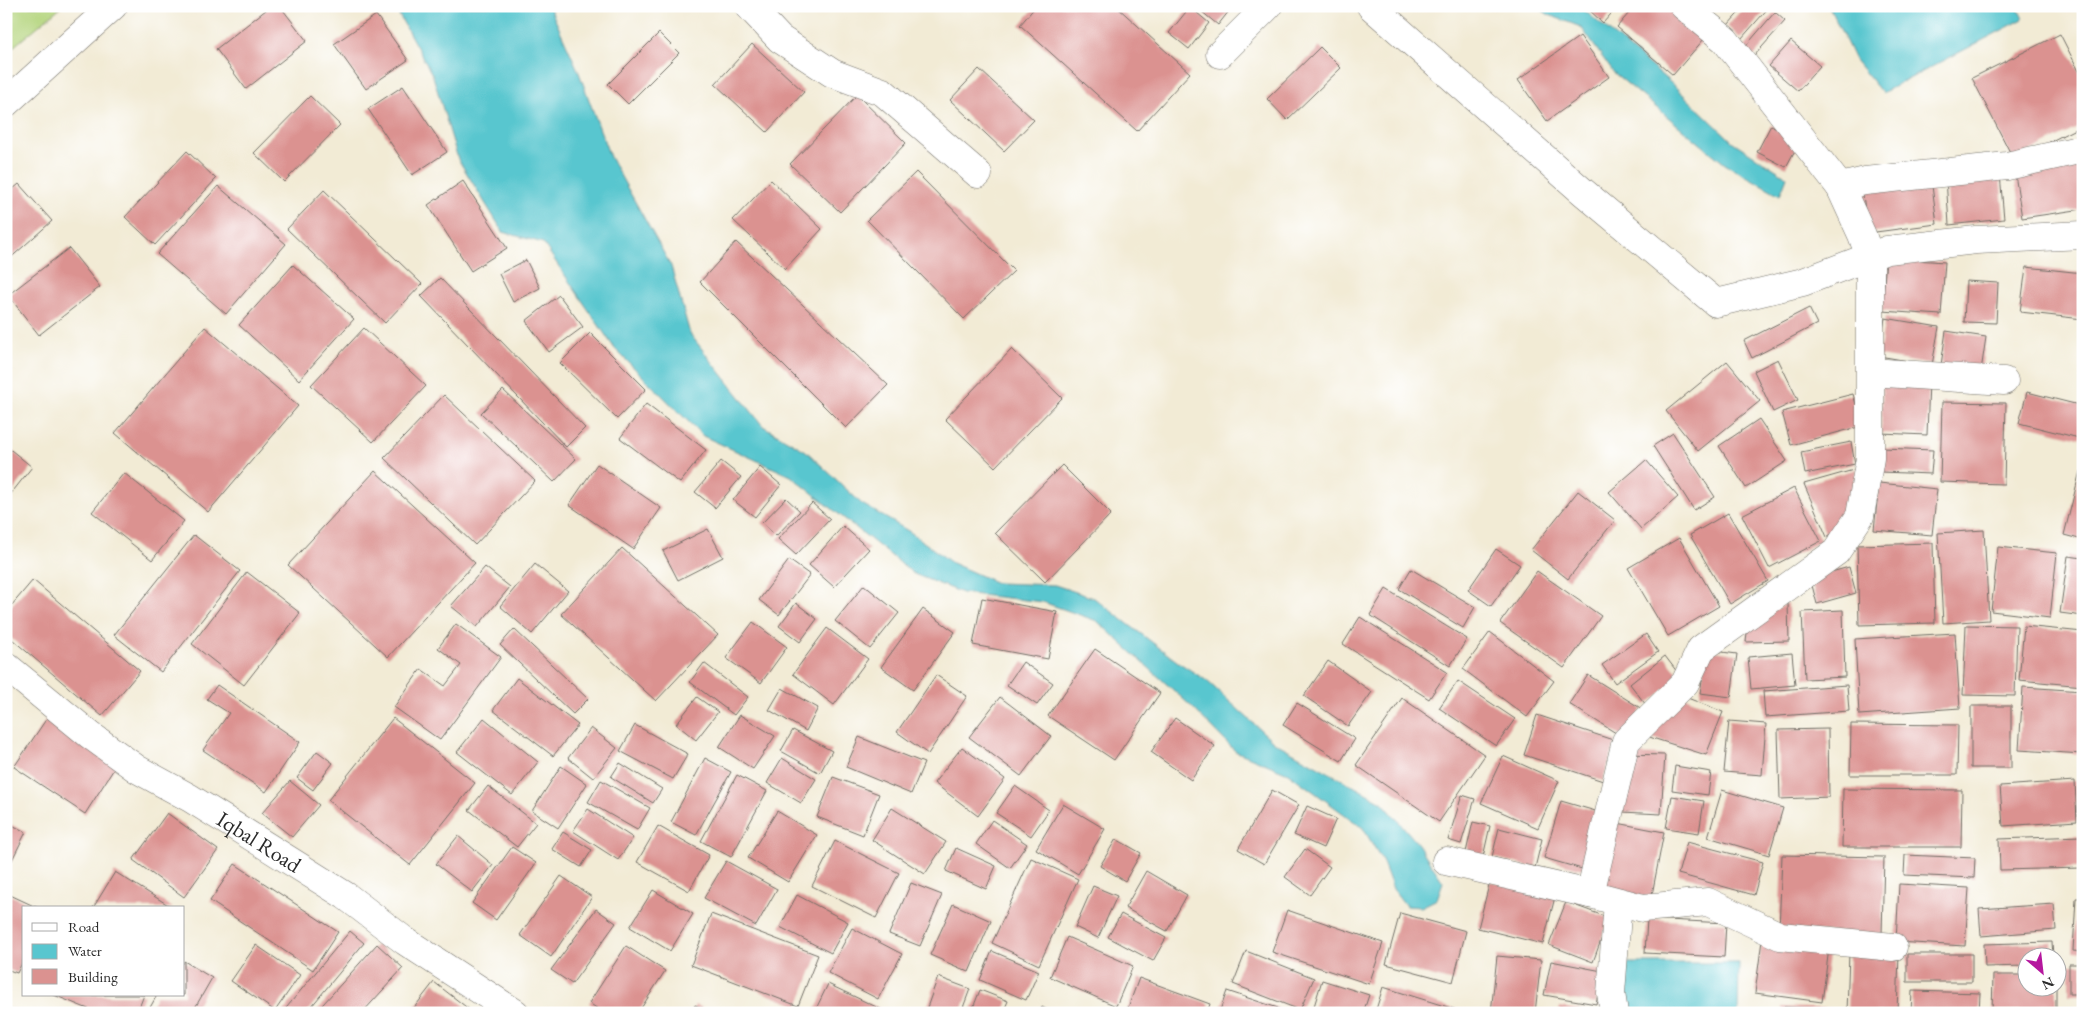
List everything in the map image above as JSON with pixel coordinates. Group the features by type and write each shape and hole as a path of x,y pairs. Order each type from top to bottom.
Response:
{"street":[{"path":"6,103 113,6"},
{"path":"749,6 780,39 832,73 883,92 978,174"},
{"path":"1220,54 1268,6"},
{"path":"1371,6 1582,191 1716,303 1803,282 1887,250 1976,240 2083,235"},
{"path":"1590,894 1626,741 1685,683 1701,649 1836,552 1860,516 1870,458 1870,257 1840,187 1725,40 1684,6"},
{"path":"1840,187 1865,181 2007,166 2083,150"},
{"path":"1871,372 2004,381"},
{"name":"Iqbal Road","path":"6,666 90,735 137,770 190,798 346,896 404,941 515,1013"},
{"path":"1446,861 1643,908 1708,902 1780,936 1893,948"},
{"path":"1614,1013 1611,993 1618,902"}],"green space":[{"path":"6,6 62,6 6,53"}],"water":[{"path":"394,6 549,6 578,70 610,157 671,266 690,334 763,426 806,451 862,504 910,532 952,563 997,583 1055,585 1094,598 1178,662 1207,681 1274,742 1382,802 1418,844 1443,882 1437,899 1421,907 1406,906 1393,889 1382,860 1363,828 1288,773 1235,751 1192,707 1097,621 1043,602 962,593 914,574 791,476 703,436 615,349 543,243 503,232 458,159 433,76"},
{"path":"1536,6 1579,6 1671,83 1733,142 1787,177 1780,195 1725,164 1613,72 1581,27 1549,15"},
{"path":"1829,6 2017,6 2023,19 1882,93 1855,60"},
{"path":"1624,963 1739,963 1738,1013 1622,1013"}],"building":[{"path":"271,6 280,6 307,41 246,89 216,49"},
{"path":"1036,6 1116,6 1190,73 1137,131 1020,25"},
{"path":"1195,6 1233,6 1218,25"},
{"path":"1585,6 1618,6 1603,23"},
{"path":"1635,6 1665,6 1704,39 1673,75 1617,27"},
{"path":"1745,6 1770,6 1741,39 1727,26"},
{"path":"1190,7 1209,23 1189,49 1169,33"},
{"path":"1775,12 1785,21 1754,56 1744,48"},
{"path":"376,15 408,60 366,89 334,44"},
{"path":"659,33 679,53 628,104 608,84"},
{"path":"2060,34 2083,79 2083,125 2014,160 1972,78"},
{"path":"1580,36 1609,77 1547,121 1518,80"},
{"path":"1791,41 1820,66 1798,91 1769,66"},
{"path":"752,44 804,92 767,132 715,84"},
{"path":"1320,47 1341,68 1287,120 1267,99"},
{"path":"979,69 1034,120 1004,151 950,100"},
{"path":"403,86 447,152 412,175 368,109"},
{"path":"857,95 906,143 840,212 790,164"},
{"path":"310,96 340,125 284,182 254,153"},
{"path":"1771,125 1800,141 1786,167 1757,152"},
{"path":"187,151 216,179 155,245 125,217"},
{"path":"2083,157 2083,209 2022,218 2014,168"},
{"path":"916,172 1014,271 964,319 867,220"},
{"path":"2000,174 2004,219 1949,225 1946,178"},
{"path":"1931,178 1937,224 1868,233 1862,187"},
{"path":"771,180 822,229 785,269 733,220"},
{"path":"463,181 507,248 471,271 428,205"},
{"path":"19,184 52,221 6,262 6,195"},
{"path":"218,186 286,244 226,314 157,254"},
{"path":"324,190 422,284 385,323 287,229"},
{"path":"736,242 888,385 846,428 700,282"},
{"path":"69,248 100,287 39,335 8,295"},
{"path":"1886,258 1945,262 1941,315 1882,311"},
{"path":"526,260 540,288 513,302 499,274"},
{"path":"293,265 354,319 299,380 239,325"},
{"path":"2026,267 2083,273 2083,319 2020,312"},
{"path":"440,278 585,428 566,447 421,296"},
{"path":"1966,281 1998,283 1996,323 1964,322"},
{"path":"559,295 583,327 549,352 526,321"},
{"path":"1809,308 1817,324 1752,358 1744,341"},
{"path":"1885,318 1939,327 1932,365 1879,356"},
{"path":"205,327 298,406 208,512 115,433"},
{"path":"364,328 426,386 373,442 311,385"},
{"path":"1946,331 1986,337 1981,371 1941,365"},
{"path":"590,333 646,389 617,419 560,363"},
{"path":"1012,349 1062,398 995,467 945,419"},
{"path":"1778,359 1798,400 1773,412 1754,371"},
{"path":"1727,361 1760,401 1698,451 1666,411"},
{"path":"1883,380 1929,381 1927,435 1881,433"},
{"path":"503,390 576,459 554,482 481,413"},
{"path":"2027,392 2083,406 2083,439 2019,423"},
{"path":"1853,394 1862,426 1791,445 1782,412"},
{"path":"444,395 535,481 475,545 384,458"},
{"path":"1942,402 2006,403 2004,484 1940,482"},
{"path":"646,404 706,450 680,483 620,438"},
{"path":"1759,419 1787,461 1746,488 1719,446"},
{"path":"1673,433 1715,497 1694,510 1653,446"},
{"path":"1851,442 1855,464 1805,474 1801,452"},
{"path":"6,446 32,467 6,500"},
{"path":"1882,448 1933,450 1931,474 1881,472"},
{"path":"1646,460 1678,497 1641,529 1609,492"},
{"path":"721,461 741,477 715,508 695,492"},
{"path":"597,464 661,508 633,549 569,505"},
{"path":"1062,465 1111,514 1045,582 995,533"},
{"path":"760,467 781,485 755,517 733,500"},
{"path":"1857,469 1849,521 1827,537 1804,484"},
{"path":"375,471 475,563 388,657 288,565"},
{"path":"2080,471 2083,472 2083,540 2064,535"},
{"path":"124,473 184,521 152,560 92,512"},
{"path":"1879,483 1937,489 1932,535 1874,530"},
{"path":"1794,488 1821,541 1769,568 1742,515"},
{"path":"1578,491 1615,520 1568,579 1531,550"},
{"path":"786,498 800,511 776,536 762,523"},
{"path":"812,503 830,519 796,555 778,539"},
{"path":"1728,513 1768,581 1730,604 1690,535"},
{"path":"843,526 869,549 834,587 809,565"},
{"path":"708,529 723,557 678,580 663,551"},
{"path":"1984,530 1989,620 1943,623 1938,533"},
{"path":"194,535 240,571 161,672 114,635"},
{"path":"1679,538 1719,606 1668,636 1628,568"},
{"path":"1933,543 1935,623 1859,625 1857,545"},
{"path":"1998,547 2057,553 2050,618 1991,611"},
{"path":"622,548 718,635 656,701 561,614"},
{"path":"1496,549 1520,565 1491,606 1468,590"},
{"path":"2068,556 2083,558 2083,616 2060,613"},
{"path":"789,560 810,575 779,615 759,600"},
{"path":"535,564 568,591 532,634 500,606"},
{"path":"485,567 510,587 477,627 451,606"},
{"path":"1849,567 1856,593 1817,604 1810,578"},
{"path":"1411,569 1475,607 1463,628 1399,589"},
{"path":"1537,571 1601,616 1564,668 1500,623"},
{"path":"247,572 300,613 244,685 192,644"},
{"path":"33,580 140,671 102,716 6,634 6,612"},
{"path":"864,585 899,613 870,649 835,621"},
{"path":"1386,589 1467,639 1450,666 1370,615"},
{"path":"982,598 1057,612 1048,659 973,645"},
{"path":"796,603 817,619 800,642 779,626"},
{"path":"1788,603 1789,641 1746,642 1748,623"},
{"path":"923,609 955,632 913,690 881,667"},
{"path":"1843,610 1845,677 1805,679 1802,612"},
{"path":"1360,617 1447,672 1429,699 1343,644"},
{"path":"753,622 787,647 761,683 726,658"},
{"path":"456,624 501,657 440,740 394,707 421,669 445,686 461,665 438,648"},
{"path":"1966,625 2017,626 2015,696 1963,695"},
{"path":"2024,626 2083,632 2083,686 2019,680"},
{"path":"827,628 868,659 834,705 793,674"},
{"path":"514,629 588,699 573,714 500,645"},
{"path":"1490,632 1554,681 1527,717 1463,669"},
{"path":"1955,633 1960,708 1859,715 1855,639"},
{"path":"1646,634 1658,652 1615,683 1602,665"},
{"path":"1095,649 1160,693 1114,760 1048,716"},
{"path":"1707,650 1737,654 1731,697 1700,693"},
{"path":"1792,653 1795,685 1751,689 1748,657"},
{"path":"1665,656 1681,677 1646,705 1630,684"},
{"path":"1328,661 1372,692 1348,726 1304,696"},
{"path":"1023,662 1053,683 1037,705 1007,685"},
{"path":"704,663 748,697 734,715 690,682"},
{"path":"936,675 967,696 928,754 897,732"},
{"path":"1588,675 1642,709 1624,738 1569,704"},
{"path":"517,678 578,725 553,756 493,710"},
{"path":"1458,681 1515,719 1496,746 1439,708"},
{"path":"217,685 300,742 266,792 203,750 229,713 207,699"},
{"path":"1847,685 1849,711 1765,717 1763,691"},
{"path":"2023,687 2083,691 2083,754 2019,750"},
{"path":"782,688 818,708 806,731 769,710"},
{"path":"1680,695 1723,712 1706,755 1643,735"},
{"path":"697,697 718,712 696,740 676,724"},
{"path":"1000,697 1051,736 1021,776 969,737"},
{"path":"1402,698 1485,755 1439,822 1356,765"},
{"path":"1297,703 1355,739 1341,761 1283,725"},
{"path":"1971,706 2011,706 2011,768 1971,768"},
{"path":"740,715 775,736 753,769 719,747"},
{"path":"1537,715 1616,741 1603,781 1524,755"},
{"path":"47,718 117,764 85,814 14,767"},
{"path":"393,718 475,783 410,865 328,800"},
{"path":"484,718 538,762 512,795 457,752"},
{"path":"1175,718 1215,746 1191,780 1151,752"},
{"path":"1729,721 1766,724 1762,775 1724,772"},
{"path":"1851,724 1958,725 1957,775 1850,775"},
{"path":"635,725 688,754 673,779 620,751"},
{"path":"591,728 617,748 593,778 568,758"},
{"path":"1828,729 1829,797 1780,799 1778,730"},
{"path":"793,730 832,751 820,773 781,751"},
{"path":"859,737 924,763 911,794 846,767"},
{"path":"962,747 1005,779 978,816 934,783"},
{"path":"317,751 333,763 313,790 297,778"},
{"path":"1625,754 1665,755 1661,814 1622,812"},
{"path":"1503,756 1559,781 1538,828 1481,803"},
{"path":"705,758 731,772 696,835 671,822"},
{"path":"782,758 816,779 801,803 767,783"},
{"path":"620,763 662,789 653,803 611,777"},
{"path":"561,766 587,784 558,828 532,811"},
{"path":"1675,766 1711,772 1708,795 1672,790"},
{"path":"737,775 767,791 731,857 701,841"},
{"path":"833,777 879,794 863,835 817,817"},
{"path":"601,780 650,808 637,830 588,802"},
{"path":"290,781 319,805 292,837 262,813"},
{"path":"2075,781 2077,821 2003,826 2000,786"},
{"path":"488,786 536,823 517,847 469,810"},
{"path":"1015,786 1049,810 1031,836 996,813"},
{"path":"1843,789 1962,790 1961,847 1842,847"},
{"path":"1272,790 1299,805 1264,864 1238,849"},
{"path":"1722,790 1783,808 1769,855 1708,837"},
{"path":"1462,795 1475,799 1461,844 1448,840"},
{"path":"1672,796 1704,801 1699,833 1666,828"},
{"path":"1561,801 1599,812 1582,869 1544,858"},
{"path":"1063,804 1105,829 1078,874 1036,849"},
{"path":"1307,806 1336,819 1323,848 1294,835"},
{"path":"892,808 946,842 925,874 872,840"},
{"path":"588,809 633,838 618,860 573,831"},
{"path":"777,811 817,835 788,882 748,858"},
{"path":"167,813 218,850 184,897 133,860"},
{"path":"992,820 1027,844 1010,868 976,844"},
{"path":"6,822 26,832 6,872"},
{"path":"1473,822 1490,826 1481,866 1464,861"},
{"path":"1612,822 1664,832 1651,900 1599,891"},
{"path":"658,826 709,855 689,891 637,862"},
{"path":"1499,828 1542,839 1535,868 1492,857"},
{"path":"563,832 592,850 581,867 552,849"},
{"path":"458,836 493,865 472,892 436,864"},
{"path":"2081,836 2082,868 2000,870 1999,839"},
{"path":"1116,839 1141,853 1125,881 1100,866"},
{"path":"835,841 899,873 876,918 812,886"},
{"path":"1687,842 1763,862 1754,895 1678,874"},
{"path":"512,847 536,863 496,920 472,903"},
{"path":"956,848 996,866 986,889 946,871"},
{"path":"1305,849 1330,867 1310,895 1285,877"},
{"path":"1782,855 1884,857 1882,934 1779,931"},
{"path":"1905,855 1975,858 1974,878 1904,875"},
{"path":"1031,858 1078,879 1039,965 992,943"},
{"path":"726,861 777,889 756,926 704,898"},
{"path":"235,864 338,932 313,970 210,901"},
{"path":"1146,871 1187,895 1167,931 1125,908"},
{"path":"115,872 170,906 94,906"},
{"path":"561,876 592,897 551,957 520,935"},
{"path":"1490,881 1555,897 1543,944 1478,928"},
{"path":"911,883 942,895 920,946 889,934"},
{"path":"1899,884 1969,888 1965,946 1896,942"},
{"path":"1093,886 1117,896 1098,938 1075,927"},
{"path":"653,890 693,914 670,951 630,927"},
{"path":"6,893 34,906 22,906 22,963 17,973 6,969"},
{"path":"797,895 848,922 831,953 780,927"},
{"path":"2076,898 2083,898 2083,952 2073,951"},
{"path":"1566,902 1609,918 1593,962 1549,945"},
{"path":"953,904 991,921 969,972 930,955"},
{"path":"2054,904 2056,930 1981,936 1979,909"},
{"path":"596,909 616,923 572,984 551,970"},
{"path":"1287,910 1383,943 1369,984 1272,952"},
{"path":"1400,913 1466,931 1453,982 1386,964"},
{"path":"711,914 818,955 798,1006 691,965"},
{"path":"1121,914 1166,938 1153,961 1108,937"},
{"path":"1647,919 1726,923 1724,957 1645,953"},
{"path":"852,928 902,954 878,999 828,973"},
{"path":"350,931 364,943 306,1013 282,1013"},
{"path":"1067,937 1133,966 1116,1006 1050,977"},
{"path":"1762,940 1829,948 1822,1002 1755,993"},
{"path":"2052,942 2052,946 2016,946 2016,966 1985,967 1984,944"},
{"path":"377,944 403,968 362,1013 315,1013"},
{"path":"256,945 300,975 275,1011 231,981"},
{"path":"626,946 665,971 638,1013 604,1013 589,1003"},
{"path":"992,951 1039,971 1026,1000 980,980"},
{"path":"1246,951 1314,978 1300,1010 1233,984"},
{"path":"1849,952 1899,954 1897,1013 1847,1013"},
{"path":"1907,954 1972,954 1972,982 1907,982"},
{"path":"1497,956 1541,960 1535,1013 1491,1013"},
{"path":"1551,961 1602,971 1596,1004 1544,995"},
{"path":"185,962 212,978 192,1013 147,1013 156,996 185,996"},
{"path":"2069,964 2083,964 2083,994 2069,994"},
{"path":"1993,975 2016,975 2016,996 2056,996 2056,1010 1992,1011"},
{"path":"938,977 970,989 961,1013 925,1013"},
{"path":"1139,978 1210,1004 1207,1013 1126,1013"},
{"path":"1322,980 1369,995 1363,1013 1312,1013"},
{"path":"434,982 470,1010 468,1013 410,1013"},
{"path":"828,984 889,1013 814,1013"},
{"path":"1383,987 1464,1012 1464,1013 1375,1013"},
{"path":"980,990 1008,1001 1003,1013 971,1013"},
{"path":"1227,991 1278,1008 1277,1013 1219,1013"},
{"path":"1912,991 1980,993 1979,1013 1911,1013"},
{"path":"56,996 144,996 137,1013 98,1013"},
{"path":"695,1005 714,1013 692,1013"},
{"path":"1042,1007 1054,1013 1039,1013"},
{"path":"1560,1007 1590,1012 1590,1013 1559,1013"},
{"path":"1782,1007 1836,1009 1836,1013 1782,1013"}]}
